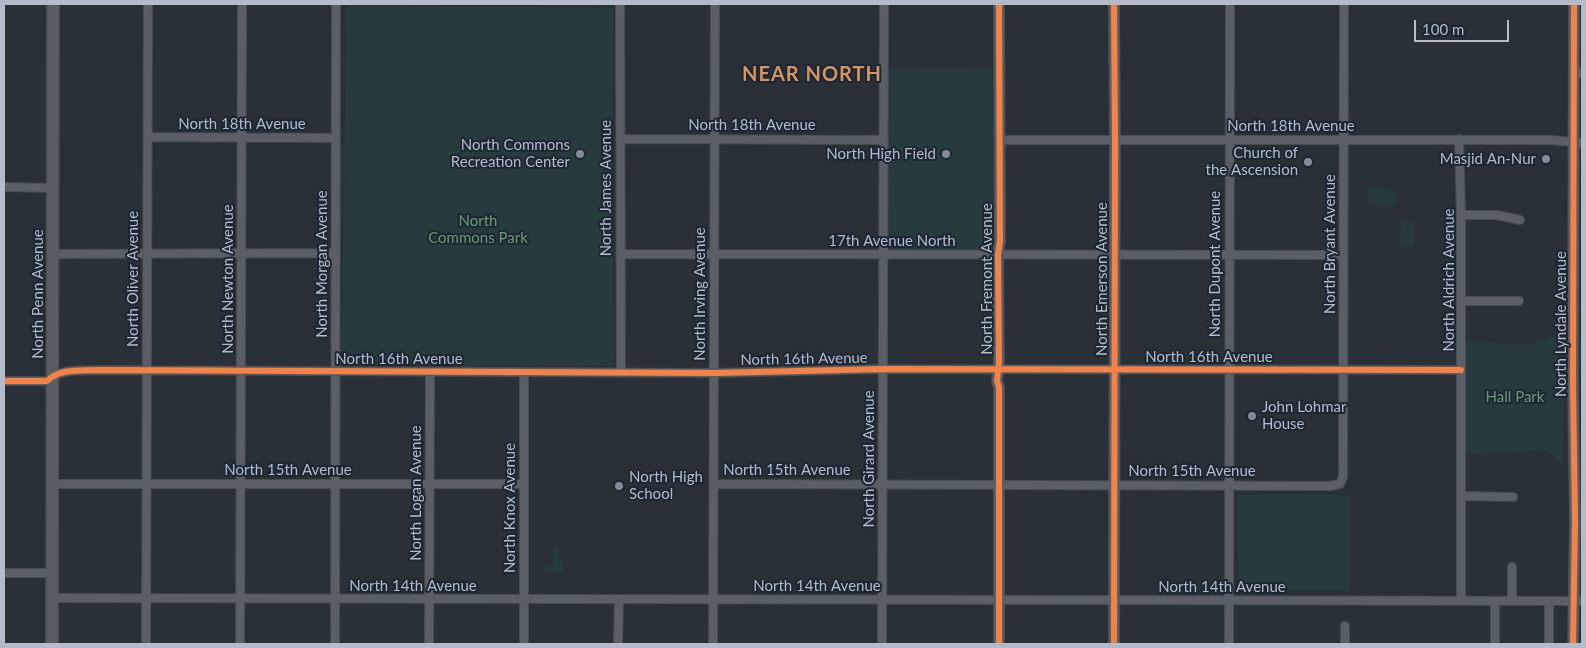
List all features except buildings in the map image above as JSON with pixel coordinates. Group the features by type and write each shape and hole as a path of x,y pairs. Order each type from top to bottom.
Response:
{"main road":[{"name":"North Penn Avenue","path":"52,644 53,4"}],"street":[{"name":"North Oliver Avenue","path":"146,644 148,4"},
{"name":"North Newton Avenue","path":"240,644 242,4"},
{"name":"North Morgan Avenue","path":"335,644 336,4"},
{"name":"North James Avenue","path":"620,4 621,373"},
{"name":"North Irving Avenue","path":"713,644 715,4"},
{"name":"North Girard Avenue","path":"882,644 884,4"},
{"name":"North Fremont Avenue","path":"999,4 999,362 997,370 999,387 999,644"},
{"name":"North Emerson Avenue","path":"1114,4 1114,644"},
{"name":"North Dupont Avenue","path":"1230,4 1230,644"},
{"name":"North Bryant Avenue","path":"1340,484 1343,477 1344,4"},
{"name":"North Lyndale Avenue","path":"1573,644 1578,601 1578,73 1574,4"},
{"name":"North 18th Avenue","path":"148,138 336,138"},
{"name":"North 18th Avenue","path":"620,139 884,140"},
{"name":"North 18th Avenue","path":"1000,140 1459,140 1578,142"},
{"name":"North Aldrich Avenue","path":"1459,140 1461,215 1461,601"},
{"path":"4,188 52,188"},
{"path":"1461,215 1497,215 1520,220"},
{"path":"53,254 336,253"},
{"name":"17th Avenue North","path":"620,254 1343,255"},
{"path":"1461,301 1519,301"},
{"name":"North 16th Avenue","path":"53,375 61,372 147,371 714,373 883,369 1461,370"},
{"name":"North Logan Avenue","path":"429,644 430,372"},
{"name":"North Knox Avenue","path":"524,372 524,644"},
{"path":"4,382 47,381 53,375"},
{"name":"North 15th Avenue","path":"52,484 524,484"},
{"name":"North 15th Avenue","path":"714,484 1330,486 1340,484"},
{"path":"1461,496 1513,496"},
{"path":"1512,567 1512,601"},
{"path":"4,573 53,573"},
{"name":"North 14th Avenue","path":"53,598 1578,601"},
{"path":"618,644 619,600"},
{"path":"1494,601 1494,644"},
{"path":"1549,601 1549,644"},
{"path":"1345,626 1345,644"}],"green space":[{"name":"North Commons Park","path":"347,5 613,8 613,366 341,366"},
{"path":"886,68 993,69 992,117 995,128 993,159 994,232 996,241 993,248 989,250 890,250 886,245"},
{"path":"1368,187 1390,190 1397,193 1396,203 1392,207 1371,204 1367,197"},
{"path":"1401,222 1414,222 1414,247 1400,246"},
{"name":"Hall Park","path":"1564,336 1563,465 1548,450 1466,454 1466,341 1528,345 1548,337"},
{"path":"1238,495 1349,495 1349,591 1238,591"},
{"path":"554,548 559,548 559,560 563,560 563,572 546,572 546,566 553,566"}],"cycle path":[{"path":"999,4 1000,241 998,255 999,362 997,381 999,387 999,644"},
{"path":"1114,4 1114,644"},
{"path":"1573,644 1575,521 1573,385 1574,4"},
{"path":"4,381 47,381 58,374 78,370 714,373 883,369 1461,370"}],"place":[{"name":"North Commons Recreation Center","path":"580,154"},
{"name":"North High Field","path":"946,154"},
{"name":"Masjid An-Nur","path":"1546,159"},
{"name":"Church of the Ascension","path":"1308,162"},
{"name":"John Lohmar House","path":"1252,416"},
{"name":"North High School","path":"619,486"}],"district":[{"name":"NEAR NORTH","path":"812,75"}]}
